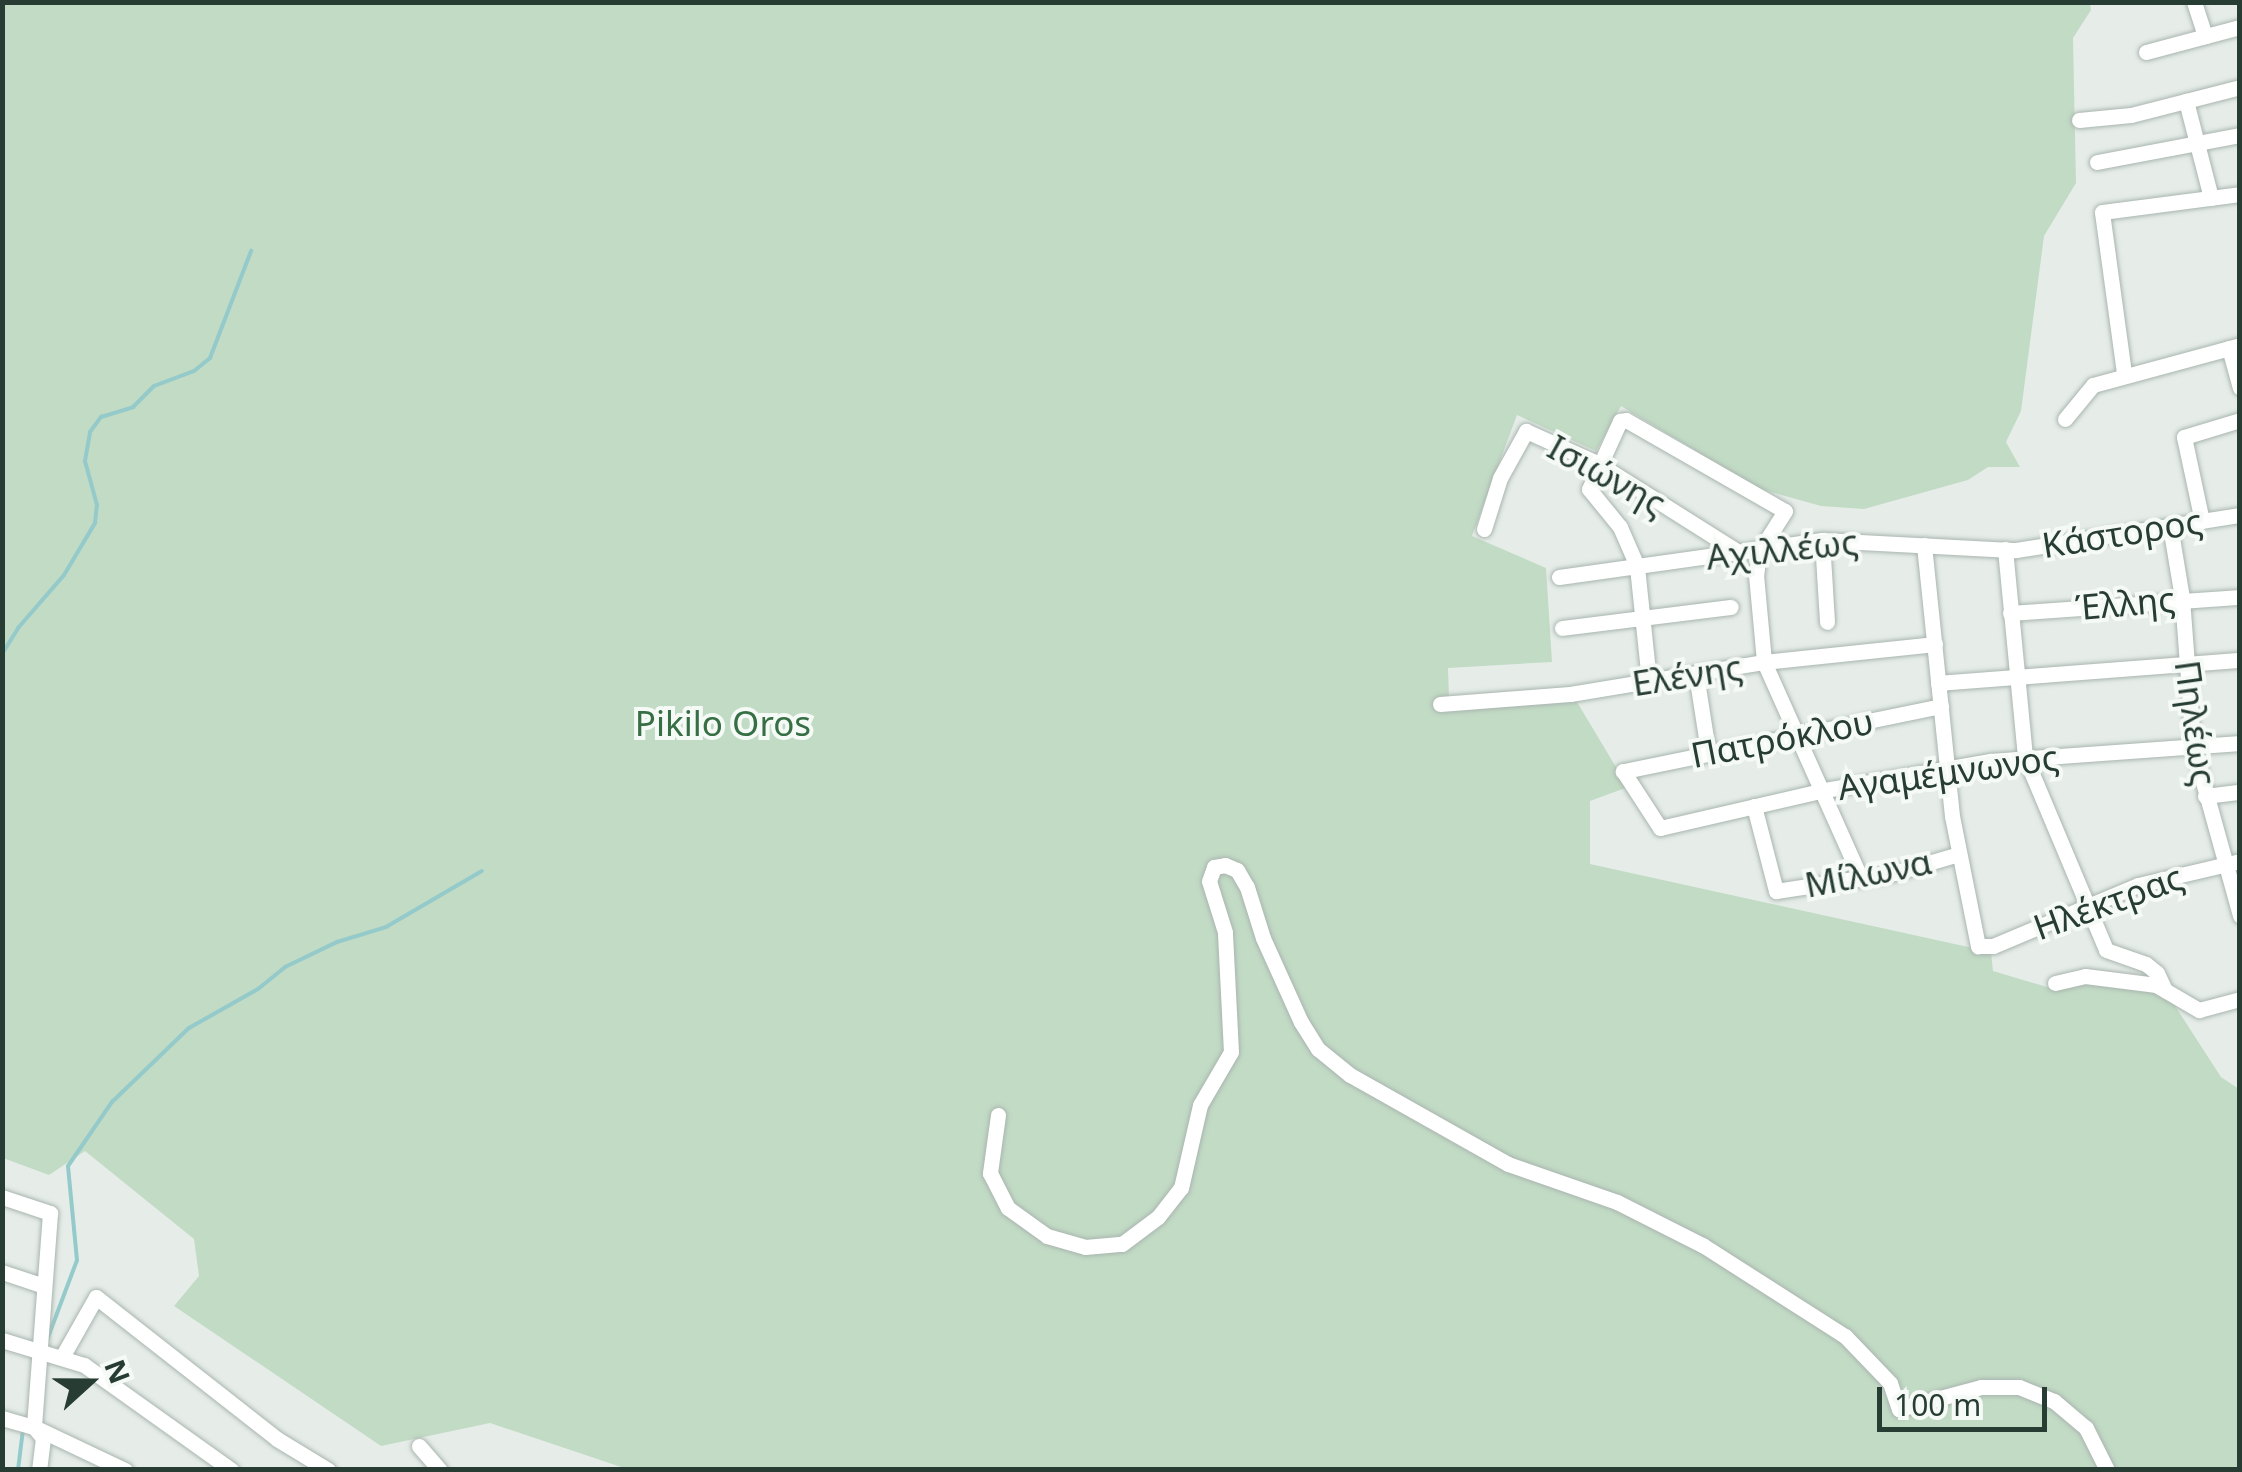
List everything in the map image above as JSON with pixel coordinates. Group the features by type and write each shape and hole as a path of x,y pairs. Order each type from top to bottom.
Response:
{"street":[{"path":"2194,2 2204,36"},
{"path":"2146,52 2240,27"},
{"path":"2079,120 2131,115 2240,86"},
{"path":"2186,101 2211,198"},
{"path":"2097,162 2240,135"},
{"path":"2124,373 2102,212 2237,195 2240,214"},
{"path":"2065,418 2093,385 2124,373 2234,347 2240,388"},
{"path":"1649,681 1637,566 1620,528 1589,490 1620,421 1626,420 1785,510 1759,552 1756,574 1764,662 1860,879"},
{"path":"2202,520 2184,437 2240,420"},
{"name":"Ισιώνης","path":"1484,529 1500,478 1526,431 1599,464 1738,552"},
{"name":"Κάστορος","path":"2006,550 2240,516"},
{"name":"Πηλέως","path":"2170,526 2182,598 2193,746 2204,796 2232,863 2240,916"},
{"path":"1822,540 1826,622"},
{"name":"Αχιλλέως","path":"1559,577 1759,552 1822,540 2006,550"},
{"path":"1924,545 1959,854"},
{"path":"2006,550 2025,757 2106,950 2146,964 2158,973 2165,990"},
{"name":"Έλλης","path":"2010,612 2240,596"},
{"path":"1562,628 1731,607"},
{"name":"Ελένης","path":"1440,704 1570,694 1764,662 1934,644"},
{"path":"1938,683 2240,660"},
{"path":"1696,674 1708,752"},
{"name":"Πατρόκλου","path":"1660,828 1623,771 1941,706"},
{"name":"Αγαμέμνωνος","path":"1660,828 1820,791 1947,768 2025,757 2240,743"},
{"path":"2204,796 2240,792"},
{"name":"Μίλωνα","path":"1754,806 1776,891 1860,879 1959,854"},
{"name":"Ηλέκτρας","path":"1959,854 1978,946 1992,946 2153,880 2232,863"},
{"path":"998,1115 990,1174 1008,1208 1047,1236 1085,1247 1122,1244 1158,1218 1181,1188 1200,1105 1232,1052 1225,932 1209,881 1214,867 1225,864 1237,870 1247,887 1263,938 1301,1022 1318,1049 1350,1075 1508,1164 1617,1202 1704,1246 1845,1336 1890,1382 1899,1409 1982,1387 2019,1387 2054,1401 2086,1428 2107,1470"},
{"path":"2055,982 2085,976 2165,990 2199,1010 2240,999"},
{"path":"2,1197 50,1213 34,1427 44,1438 40,1470"},
{"path":"2,1272 44,1286"},
{"path":"62,1356 96,1297 277,1439 328,1470"},
{"path":"2,1340 84,1364 231,1470"},
{"path":"2,1418 34,1427 125,1470"},
{"path":"419,1446 440,1470"}],"green space":[{"name":"Pikilo Oros","path":"2,3 2090,3 2091,10 2073,38 2076,183 2044,236 2021,411 2006,442 2020,467 1988,467 1968,480 1864,509 1821,506 1760,489 1621,406 1596,451 1517,415 1472,536 1546,568 1552,662 1448,668 1449,696 1571,692 1628,787 1590,801 1590,864 1991,952 1993,971 2057,990 2083,980 2155,988 2168,995 2221,1077 2239,1089 2239,1469 630,1470 490,1423 381,1446 174,1306 199,1276 194,1239 85,1151 49,1175 3,1158"}],"waterway":[{"path":"2,654 18,628 64,575 95,523 97,505 85,461 90,432 101,417 133,407 154,386 194,371 210,358 251,251"},
{"path":"47,1340 77,1260 68,1166 112,1102 189,1028 258,989 285,967 337,942 386,927 482,871"},
{"path":"18,1470 23,1432"}]}
